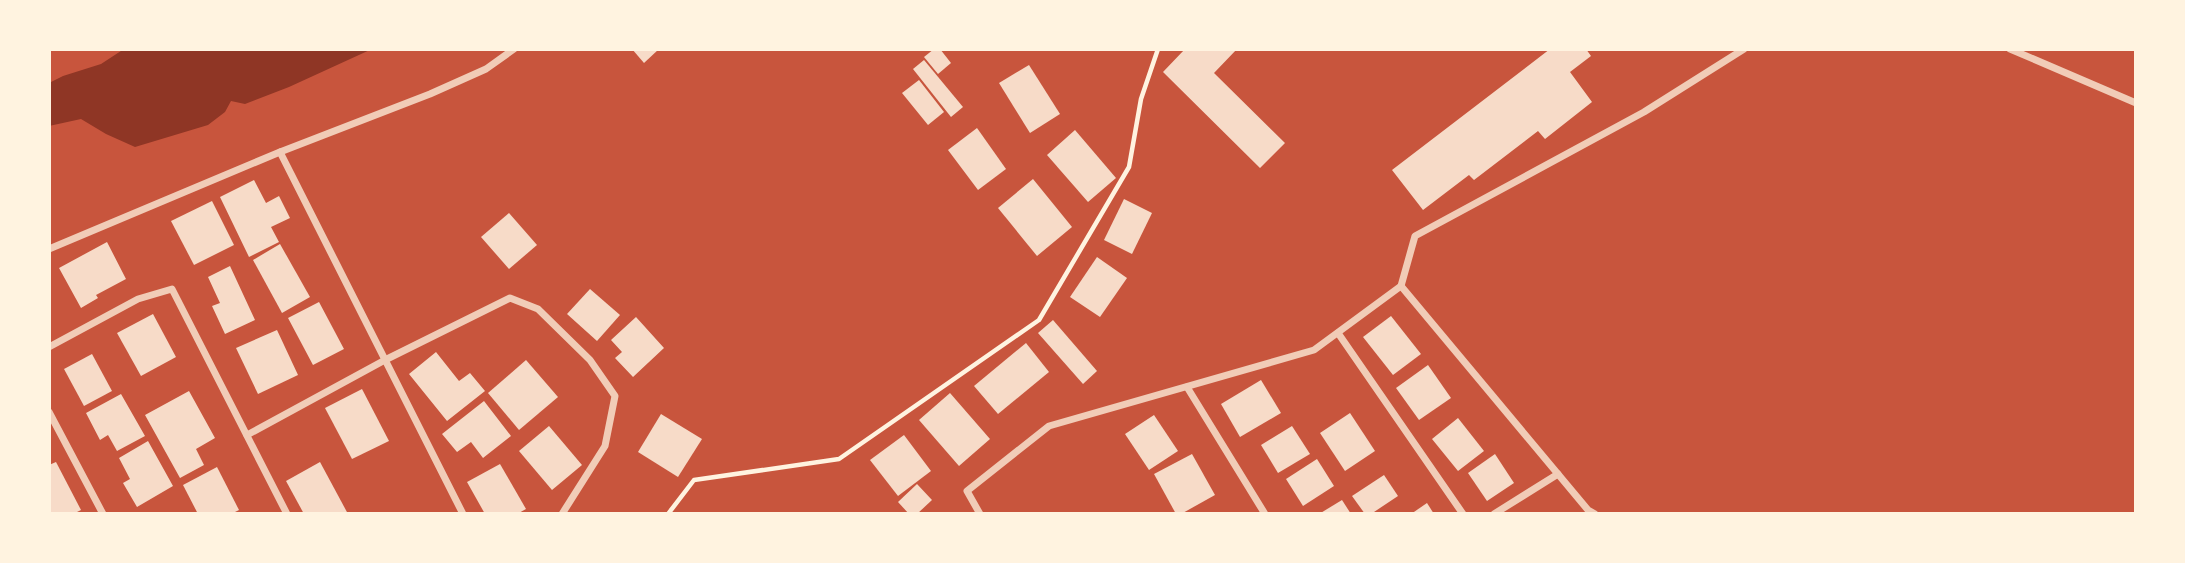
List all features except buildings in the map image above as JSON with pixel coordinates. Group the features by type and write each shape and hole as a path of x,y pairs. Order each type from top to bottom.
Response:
{"street":[{"path":"49,249 280,152 453,84 486,69 514,49"},
{"path":"980,514 967,491 1049,426 1314,350 1401,286 1415,236 1644,112 1744,49"},
{"path":"2010,49 2136,103"},
{"path":"280,152 463,514"},
{"path":"1401,286 1588,510 1595,514"},
{"path":"49,347 138,299 172,289 288,514"},
{"path":"247,435 385,360 510,298 538,309 590,360 615,396 605,446 562,514"},
{"path":"1338,333 1464,514"},
{"path":"1187,387 1265,514"},
{"path":"49,412 103,514"},
{"path":"1493,514 1558,474"}],"path":[{"path":"668,514 694,481 839,459 1039,320 1129,167 1141,99 1158,49"}],"shaded area":[{"path":"124,49 372,49 245,104 231,101 225,112 208,125 135,147 81,119 49,126 49,83 101,64"}]}
